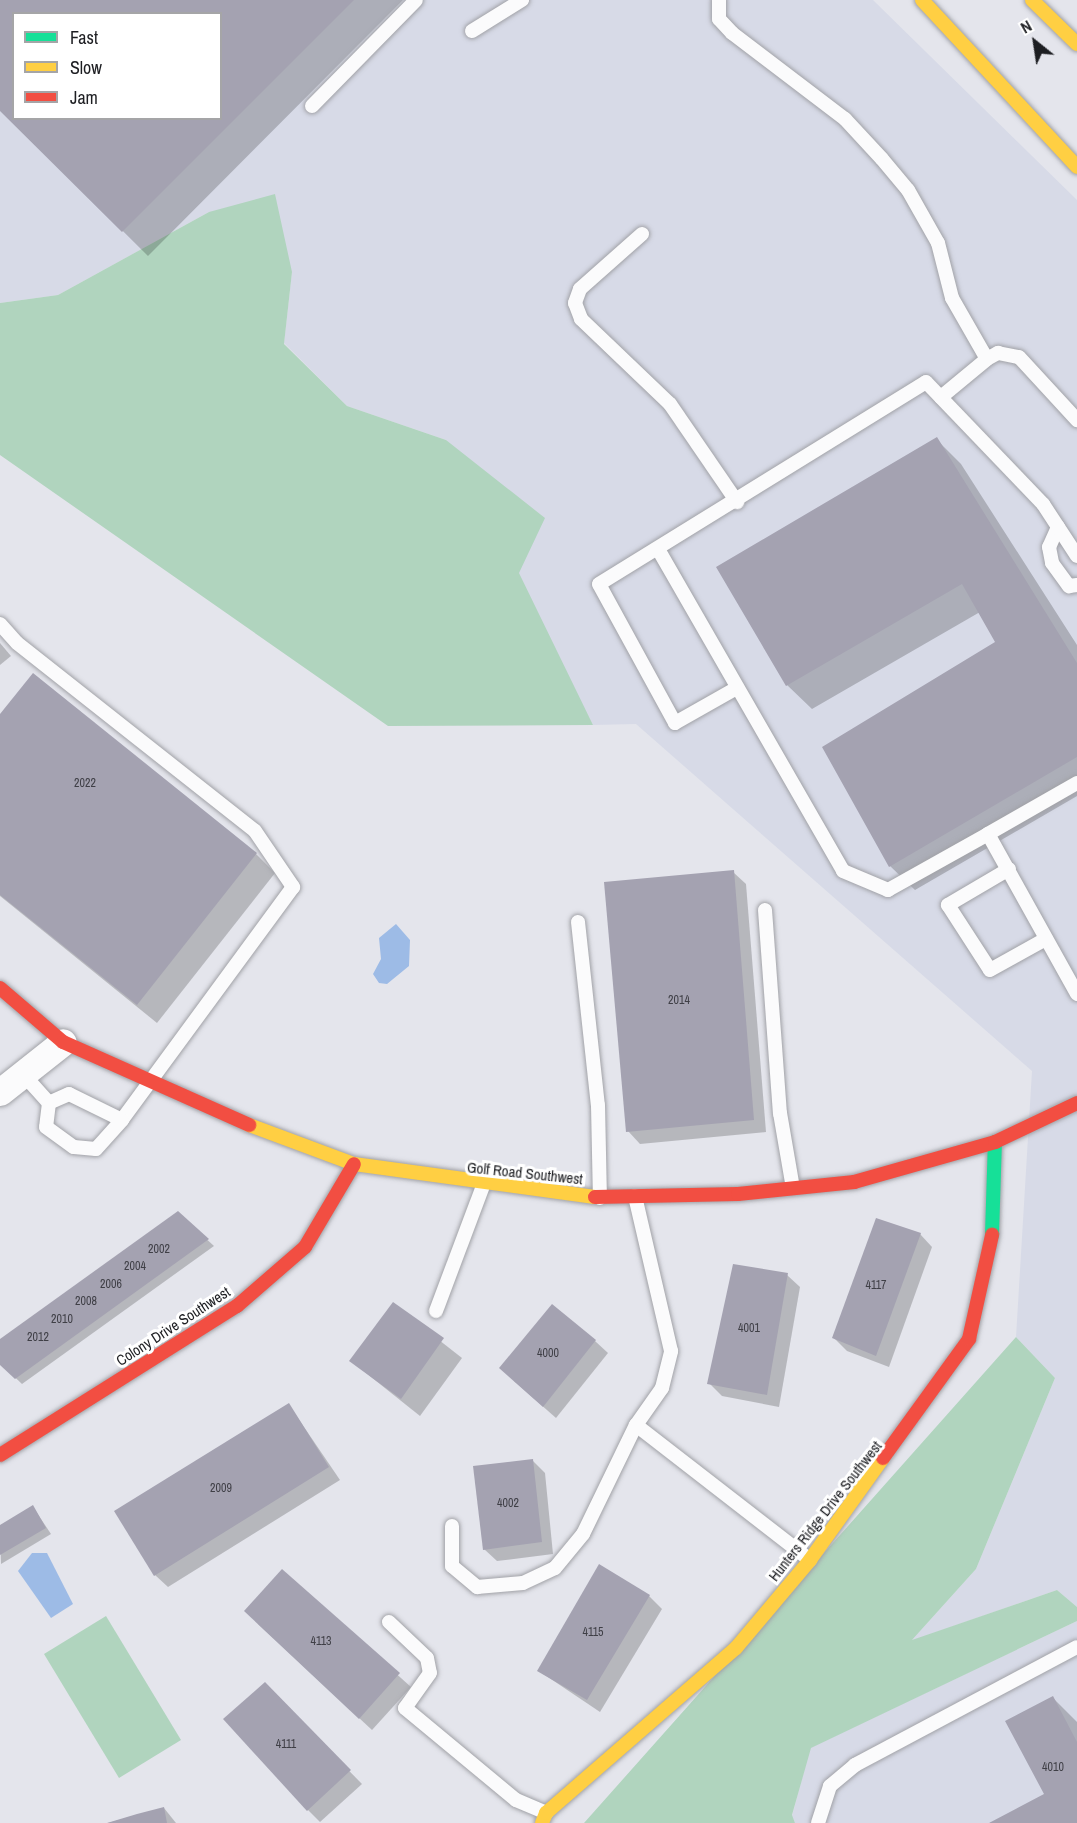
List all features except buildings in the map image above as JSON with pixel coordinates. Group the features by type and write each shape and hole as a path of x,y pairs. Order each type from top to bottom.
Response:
{"main road":[{"path":"922,0 1077,167"},
{"path":"1032,0 1077,44"},
{"name":"Golf Road Southwest","path":"0,988 63,1042 153,1084 354,1164 483,1186 600,1198 793,1188 854,1182 995,1142 1077,1102"},
{"name":"Hunters Ridge Drive Southwest","path":"544,1818 735,1648 810,1560 969,1339 991,1252 995,1142"},
{"name":"Colony Drive Southwest","path":"0,1455 237,1306 305,1247 354,1164"}],"street":[{"path":"0,1092 63,1042"}],"lane":[{"path":"312,106 416,0"},
{"path":"472,31 522,0"},
{"path":"719,0 715,6 726,26 845,119 908,190 938,243 952,298 987,360"},
{"path":"642,234 580,289 575,303 581,319 670,404 737,502"},
{"path":"941,397 998,353 1019,357 1077,420"},
{"path":"735,689 675,723 599,584 737,502 926,382 1058,527 1076,551"},
{"path":"1058,527 1049,547 1052,563 1069,586 1077,585"},
{"path":"658,549 735,689 843,871 888,890 1077,783"},
{"path":"0,624 16,643 255,831 293,887 153,1084 96,1149 74,1147 46,1127 49,1104 23,1074"},
{"path":"988,834 1077,994"},
{"path":"1009,869 948,905 990,970 1047,939"},
{"path":"765,910 780,1113 793,1188"},
{"path":"578,922 598,1105 600,1198"},
{"path":"49,1104 69,1094 122,1120"},
{"path":"436,1311 483,1186"},
{"path":"452,1526 452,1566 477,1587 523,1583 555,1568 583,1534 636,1425 662,1388 671,1351 635,1196"},
{"path":"636,1425 810,1560"},
{"path":"389,1622 427,1658 430,1673 405,1708 516,1800 544,1818"},
{"path":"818,1823 830,1786 855,1765 1077,1647"}],"shaded area":[{"path":"0,0 873,0 1077,200 1077,1607 1057,1590 911,1641 976,1569 1055,1378 1016,1337 1032,1071 636,724 593,725 446,440 347,406 284,343 292,272 209,212 58,295 0,303"},
{"path":"1077,1621 1077,1823 795,1823 792,1816 810,1748"}],"green space":[{"path":"275,194 292,272 284,344 347,406 446,440 545,518 519,573 593,725 388,726 0,455 0,303 58,295 209,212"},
{"path":"1016,1337 1055,1378 976,1569 912,1640 1057,1590 1077,1607 1077,1621 811,1748 792,1815 795,1823 584,1823"},
{"path":"106,1616 181,1740 119,1778 44,1654"}],"water":[{"path":"396,924 410,940 409,966 387,984 379,983 373,974 381,959 379,938"},
{"path":"32,1553 47,1553 73,1604 51,1618 18,1571"}],"traffic: fast":[{"path":"992,1235 995,1142"}],"traffic: slow":[{"path":"922,0 1077,167"},
{"path":"1032,0 1077,44"},
{"path":"249,1125 354,1164 595,1197"},
{"path":"542,1823 546,1813 736,1648 810,1560 883,1458"}],"traffic: jam":[{"path":"0,988 63,1042 249,1125"},
{"path":"595,1197 738,1194 854,1182 995,1142 1077,1103"},
{"path":"0,1455 237,1306 305,1247 354,1164"},
{"path":"883,1458 969,1339 992,1235"}]}
